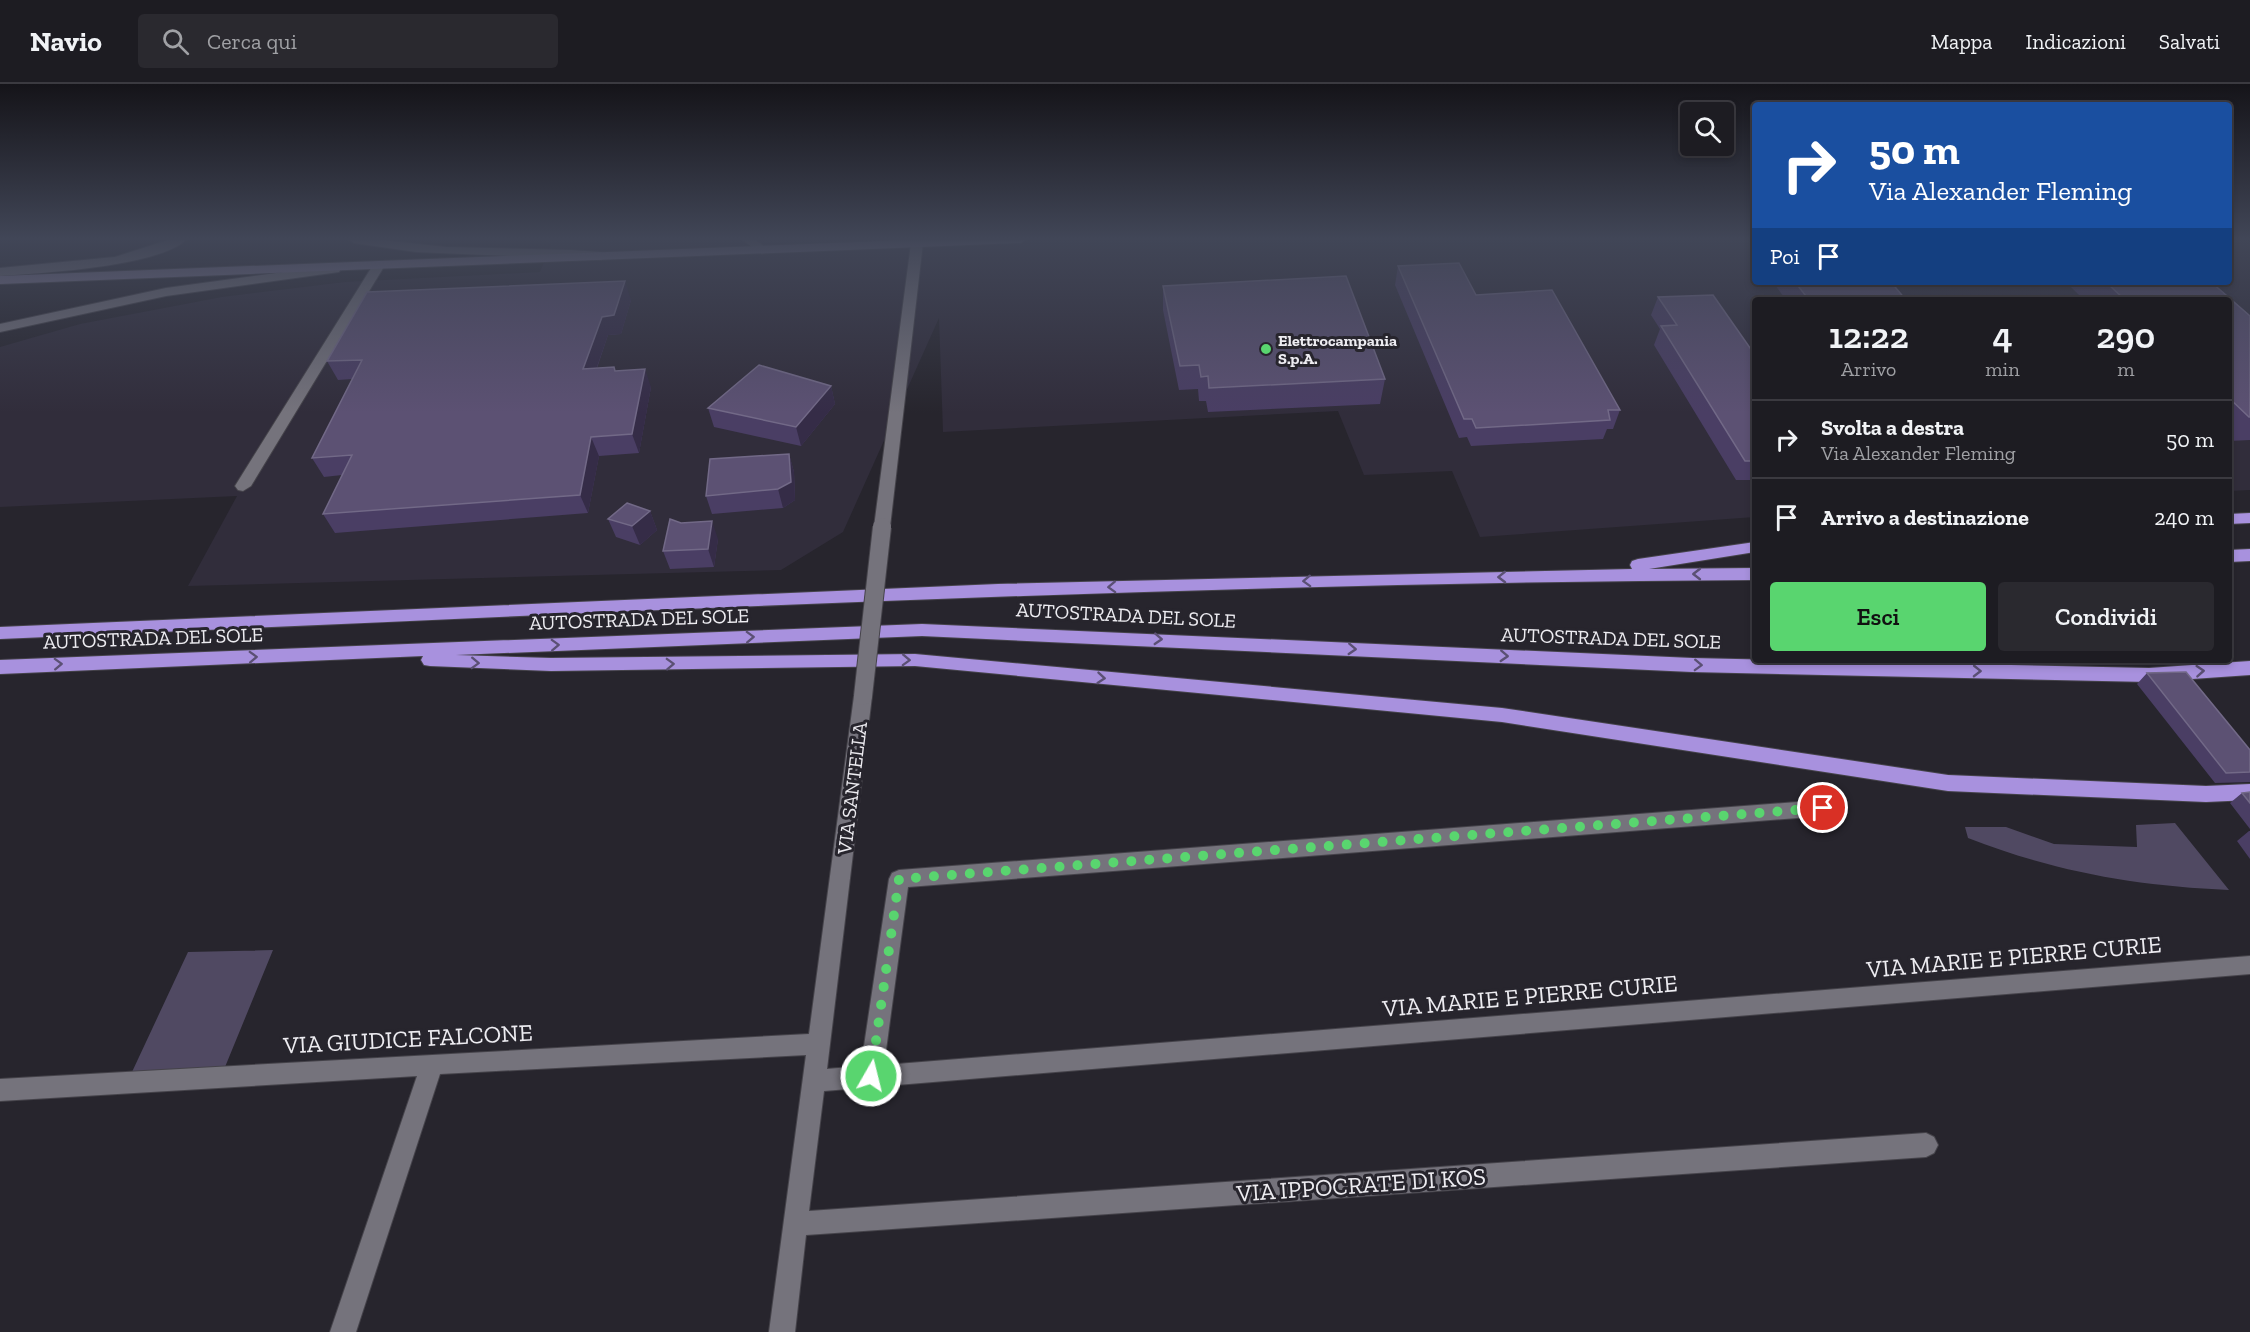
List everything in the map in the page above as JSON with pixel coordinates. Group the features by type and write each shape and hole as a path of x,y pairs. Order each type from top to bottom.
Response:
{"highway":[{"path":"2232,519 2250,518"},
{"path":"1575,575 1752,548"},
{"path":"2232,556 2250,555"},
{"name":"AUTOSTRADA DEL SOLE","path":"0,633 1009,590 1575,575 1752,574"},
{"name":"AUTOSTRADA DEL SOLE","path":"0,667 922,630 1692,665 2149,675 2250,668"},
{"path":"353,653 469,663 565,666 843,659 915,660 1502,716 1948,783 2206,794 2250,792"}],"street":[{"path":"0,328 142,297"},
{"path":"243,486 354,297"},
{"name":"VIA SANTELLA","path":"782,1332 863,696 910,297"},
{"path":"871,1076 899,879 1823,808"},
{"name":"VIA MARIE E PIERRE CURIE","path":"814,1081 2250,965"},
{"name":"VIA GIUDICE FALCONE","path":"0,1090 819,1044"},
{"path":"343,1332 432,1064"},
{"name":"VIA IPPOCRATE DI KOS","path":"796,1224 1926,1145"}],"shaded area":[{"path":"221,297 1752,297 1752,517 1480,537 1452,471 1364,475 1338,411 943,432 939,318 843,532 781,570 188,586 237,496 0,507 0,347 80,324"},
{"path":"2232,297 2250,297 2250,490 2232,491"},
{"path":"2175,823 2229,890 2128,881 2064,868 2000,850 1968,838 1965,827 2006,827 2054,844 2137,847 2136,825"},
{"path":"273,950 225,1067 132,1072 188,952"}],"building":[{"path":"364,297 620,297 614,315 602,317 583,369 614,367 615,371 645,369 632,434 591,437 580,495 323,514 352,455 312,458 362,360 327,361"},
{"name":"Elettrocampania S.p.A.","path":"1165,297 1354,297 1385,379 1209,388 1208,376 1201,377 1199,365 1180,366"},
{"path":"1411,297 1556,297 1620,410 1608,410 1610,420 1476,428 1472,419 1464,419"},
{"path":"1658,297 1715,297 1752,351 1752,461 1745,461 1661,326 1677,325"},
{"path":"2232,300 2250,316 2249,417 2232,401"},
{"path":"759,365 831,386 796,427 708,408"},
{"path":"789,454 791,482 778,489 706,496 710,459"},
{"path":"627,503 650,511 632,526 608,519"},
{"path":"670,519 681,523 712,521 708,549 663,551"},
{"path":"2186,672 2250,750 2250,772 2226,773 2147,673"},
{"path":"2250,792 2250,803 2242,793"}],"place":[{"name":"Elettrocampania S.p.A.","path":"1266,349"}],"route":[{"path":"871,1076 899,879 1823,808"}]}
